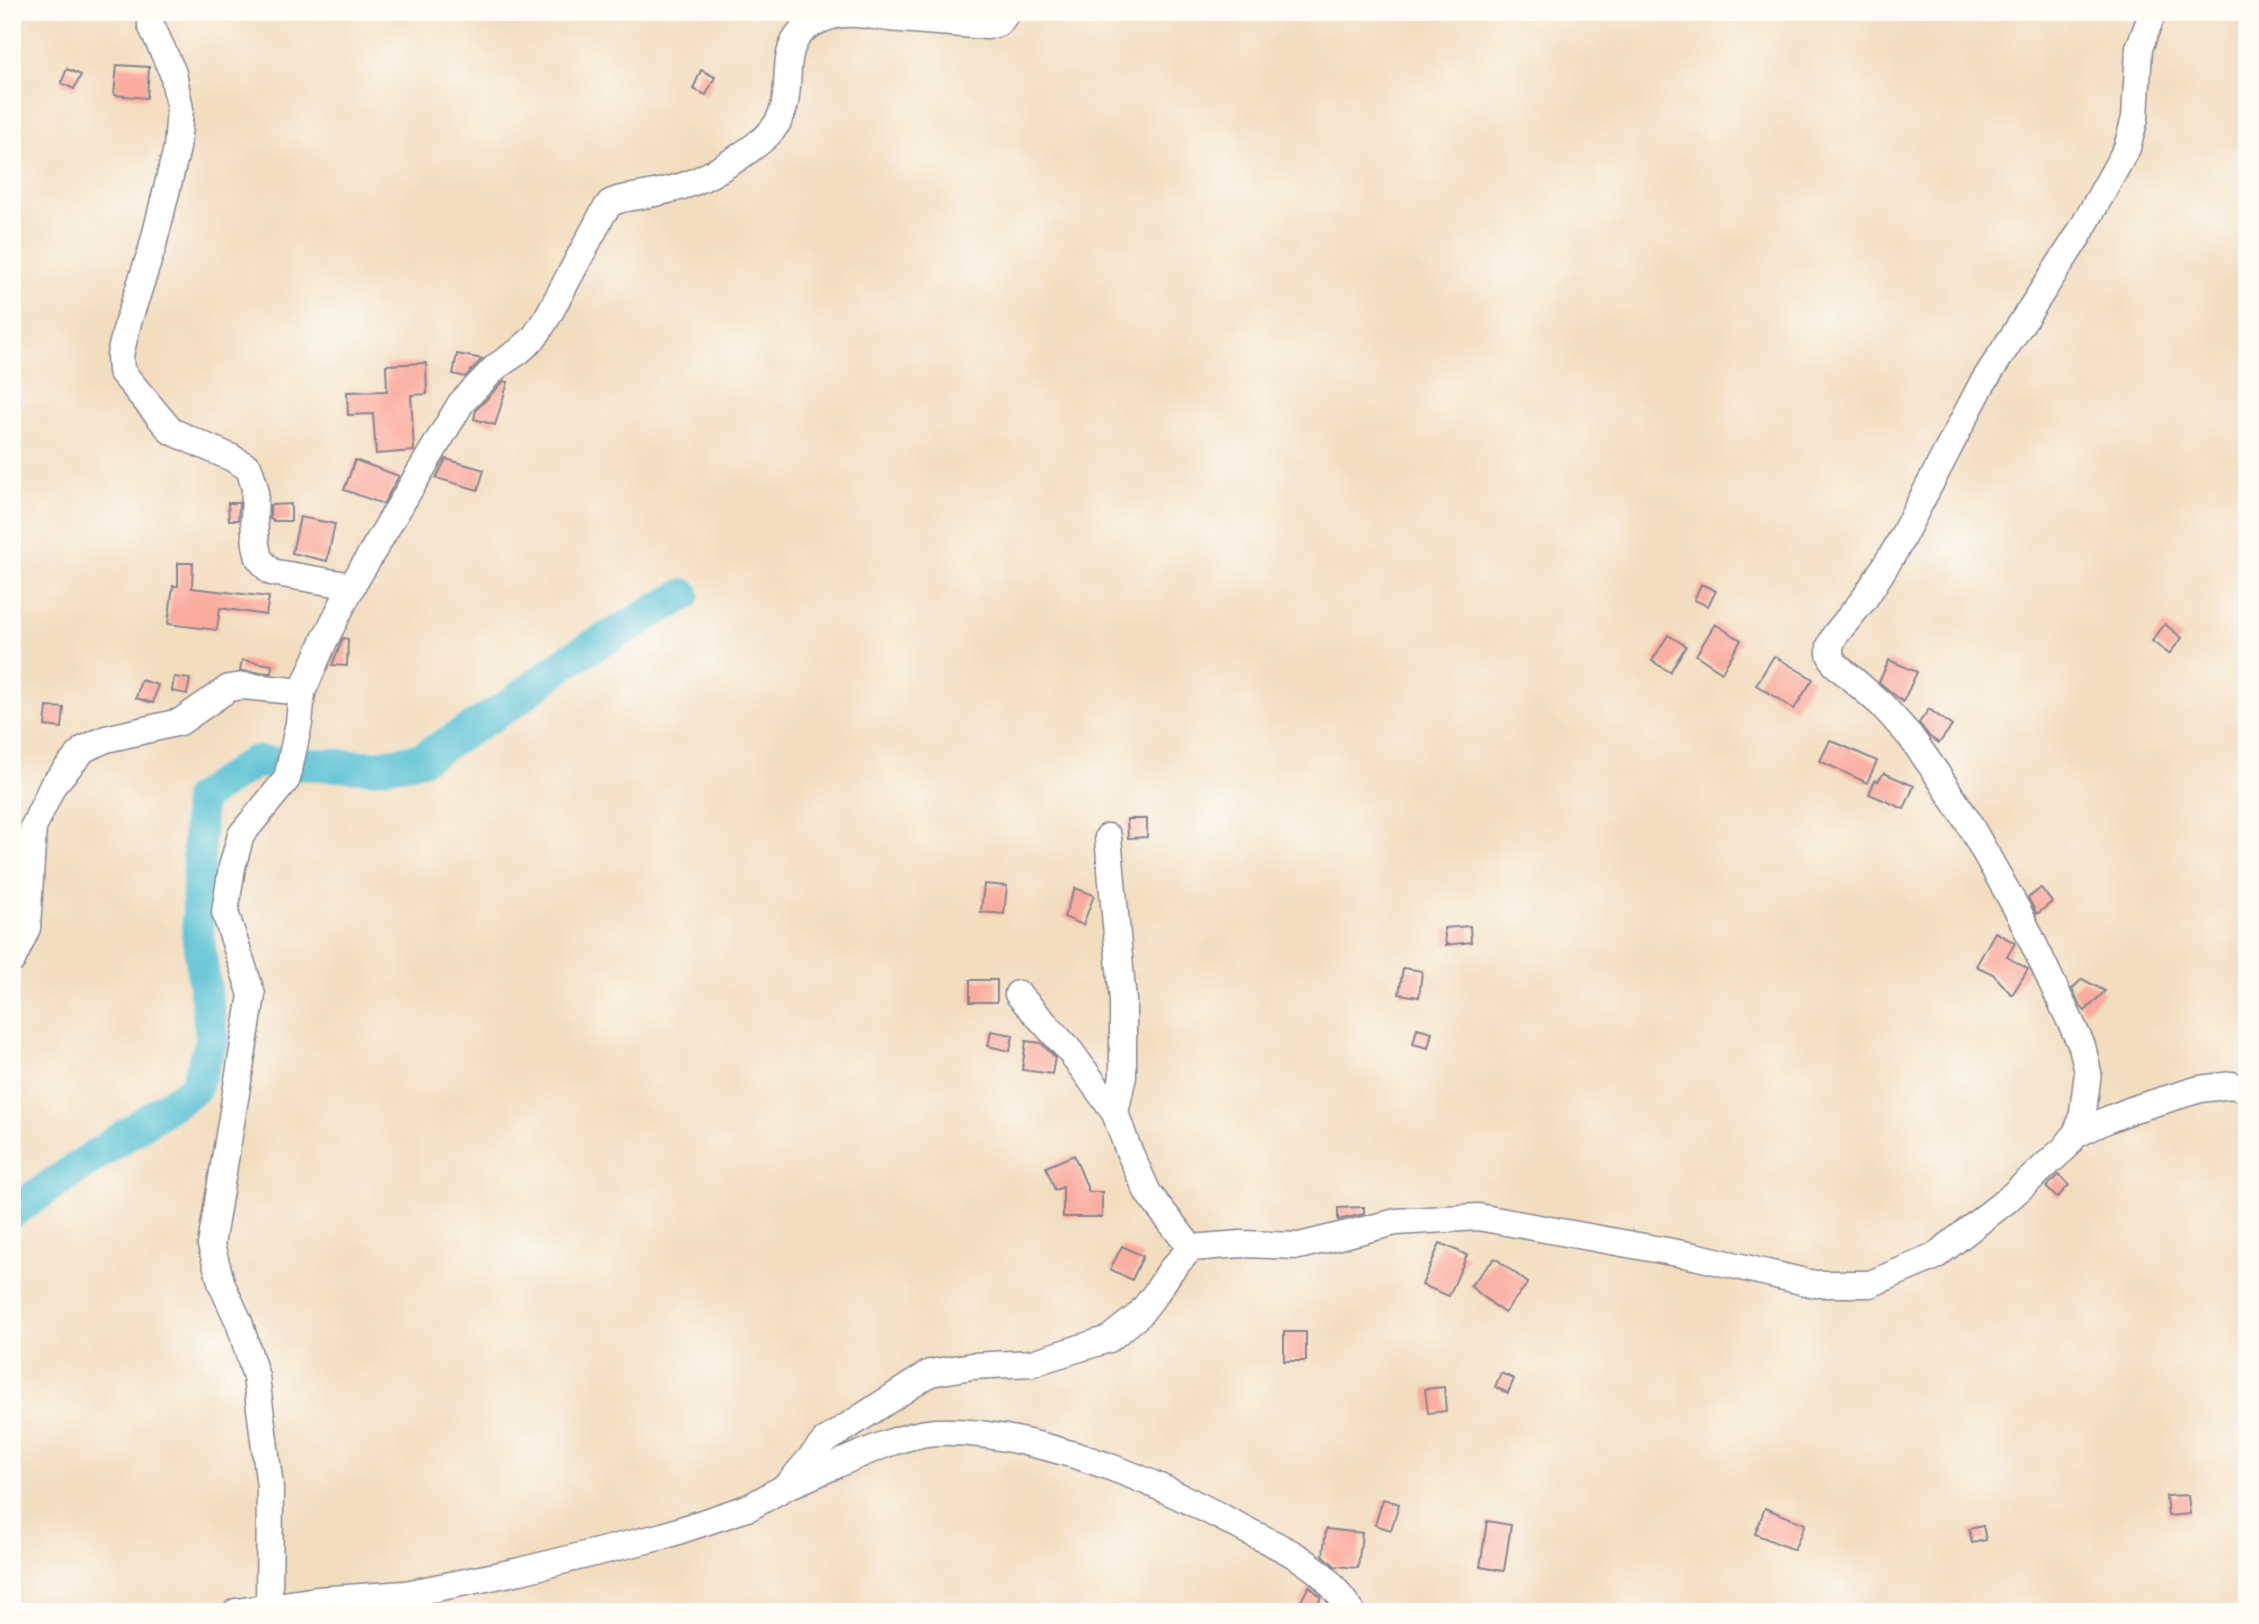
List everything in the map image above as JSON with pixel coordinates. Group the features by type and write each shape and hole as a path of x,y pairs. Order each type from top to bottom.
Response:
{"street":[{"path":"269,1607 270,1487 256,1377 240,1322 222,1285 212,1245 252,995 225,912 232,867 241,835 287,779 299,723 302,692 325,639 352,586 461,403 497,366 534,338 610,204 694,182 749,150 773,130 783,103 791,46 800,33 813,24 833,16 856,15 986,26 999,23 1007,12"},
{"path":"787,1486 825,1441 930,1373 972,1366 1032,1363 1109,1339 1139,1315 1171,1270 1191,1248 1240,1244 1299,1246 1396,1222 1478,1217 1694,1256 1814,1284 1870,1284 1934,1257 2007,1200 2065,1148 2082,1120 2088,1072 2082,1046 2019,913 1967,820 1910,736 1882,705 1835,664 1830,654 1830,646 1896,549 1982,384 2078,236 2127,148 2134,118 2139,48 2153,12"},
{"path":"151,25 173,73 180,109 177,148 152,249 128,322 120,355 121,371 171,431 248,468 255,488 256,545 259,558 271,572 352,586"},
{"path":"12,960 27,928 33,828 53,785 85,749 106,738 180,722 229,688 243,686 302,692"},
{"path":"1108,837 1124,1001 1124,1067 1115,1113"},
{"path":"1018,994 1070,1051 1115,1113 1128,1149 1149,1193 1191,1248"},
{"path":"2075,1135 2134,1109 2200,1089 2232,1085 2247,1090"},
{"path":"236,1612 317,1600 406,1594 520,1571 663,1536 750,1507 787,1486 883,1446 935,1432 972,1433 1039,1445 1092,1459 1138,1476 1183,1496 1299,1557 1323,1576 1352,1612"}],"building":[{"path":"117,65 149,67 147,98 114,95"},
{"path":"67,69 81,75 74,89 61,83"},
{"path":"701,70 715,77 706,95 693,89"},
{"path":"457,354 482,359 465,377 453,374"},
{"path":"426,363 427,394 411,395 414,451 376,454 373,414 348,415 347,392 387,391 386,365"},
{"path":"504,381 508,382 495,425 474,419 476,410"},
{"path":"446,459 484,470 478,490 436,478"},
{"path":"355,460 399,476 383,504 344,490"},
{"path":"228,503 239,503 238,520 229,520"},
{"path":"291,504 291,521 270,519 270,505"},
{"path":"300,517 335,524 327,561 292,553"},
{"path":"178,563 193,563 192,588 269,597 266,615 220,608 217,630 168,624 173,586 178,586"},
{"path":"1701,584 1716,591 1708,606 1694,600"},
{"path":"1715,624 1741,640 1722,672 1696,655"},
{"path":"2165,624 2182,638 2169,654 2152,641"},
{"path":"1668,635 1686,646 1670,672 1652,661"},
{"path":"343,638 348,639 347,666 332,665"},
{"path":"1774,656 1813,679 1794,709 1756,685"},
{"path":"242,660 272,665 271,673 240,671"},
{"path":"1889,660 1917,672 1903,702 1879,682"},
{"path":"174,677 190,679 187,694 172,691"},
{"path":"141,680 158,685 153,703 136,698"},
{"path":"47,707 64,708 62,728 45,726"},
{"path":"1929,709 1952,726 1939,743 1930,737 1919,723"},
{"path":"1830,740 1877,761 1867,783 1820,761"},
{"path":"1884,773 1914,786 1904,809 1869,794 1875,780 1878,781"},
{"path":"1127,819 1147,819 1147,837 1128,838"},
{"path":"984,884 1007,886 1004,914 981,912"},
{"path":"1075,888 1094,895 1083,925 1064,917"},
{"path":"2041,888 2052,902 2037,914 2028,898"},
{"path":"1470,926 1471,942 1446,945 1444,928"},
{"path":"1995,932 2015,943 2007,957 2028,969 2012,995 1993,974 1976,966"},
{"path":"1403,968 1422,971 1419,997 1399,994"},
{"path":"2082,979 2105,991 2085,1011 2072,989"},
{"path":"970,980 997,980 997,1002 970,1002"},
{"path":"1417,1028 1432,1032 1428,1048 1413,1044"},
{"path":"991,1031 1013,1035 1010,1051 988,1046"},
{"path":"1026,1041 1041,1043 1055,1057 1052,1074 1022,1070"},
{"path":"1074,1155 1089,1192 1102,1192 1102,1217 1063,1217 1063,1187 1055,1190 1046,1167"},
{"path":"2059,1175 2069,1185 2057,1198 2046,1187"},
{"path":"1364,1207 1364,1214 1338,1220 1338,1208"},
{"path":"1440,1243 1467,1255 1449,1296 1422,1285"},
{"path":"1122,1246 1143,1256 1132,1280 1110,1269"},
{"path":"1495,1258 1528,1283 1504,1313 1470,1286"},
{"path":"1284,1332 1306,1332 1306,1361 1284,1361"},
{"path":"1501,1373 1514,1379 1508,1393 1495,1387"},
{"path":"1444,1387 1446,1411 1428,1413 1425,1389"},
{"path":"2188,1495 2190,1514 2168,1516 2166,1496"},
{"path":"1383,1499 1399,1504 1391,1530 1375,1525"},
{"path":"1765,1508 1805,1524 1794,1550 1755,1534"},
{"path":"1487,1521 1511,1525 1504,1571 1480,1567"},
{"path":"1983,1526 1986,1540 1972,1543 1969,1529"},
{"path":"1326,1529 1362,1533 1358,1568 1335,1566 1323,1555"},
{"path":"1309,1586 1321,1597 1314,1612 1299,1605"}],"waterway":[{"path":"12,1212 195,1088 212,1040 198,936 199,799 254,762 374,767 421,759 508,706 573,657 684,595"}]}
